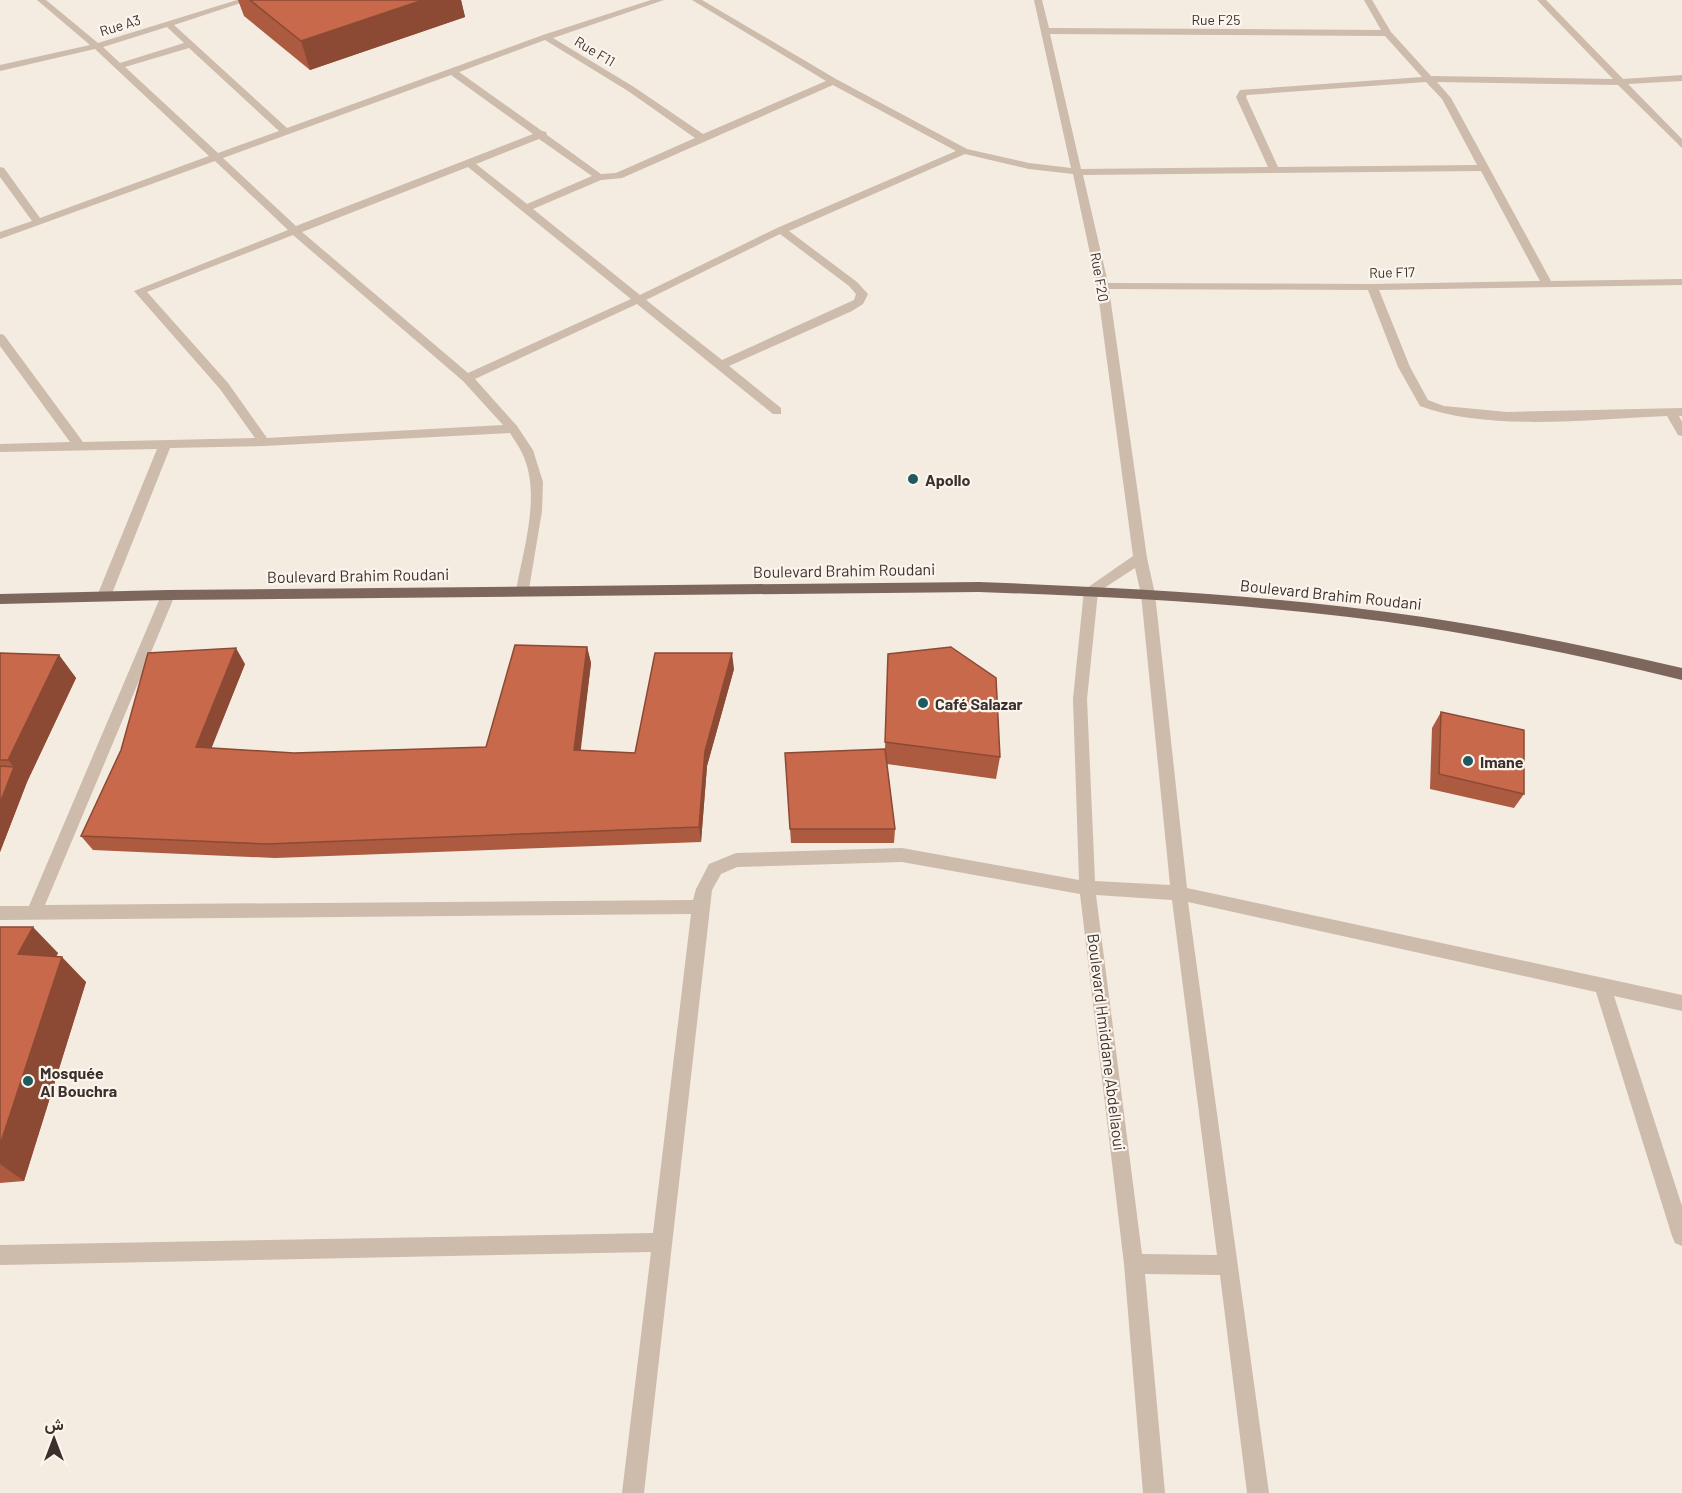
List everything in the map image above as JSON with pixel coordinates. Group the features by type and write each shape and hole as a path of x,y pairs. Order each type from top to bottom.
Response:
{"main road":[{"name":"Boulevard Brahim Roudani","path":"0,599 168,595 967,587 1091,590 1456,626 1616,657 1682,674"}],"street":[{"path":"41,0 97,46 294,230 467,378 513,429 529,453 537,482 536,511 523,591"},
{"name":"Rue A3","path":"0,68 97,46 246,0"},
{"path":"0,236 546,38 660,0"},
{"path":"696,0 833,81 964,151 1029,166 1079,172 1485,168"},
{"name":"Rue F20","path":"1038,0 1079,172 1102,286 1140,558 1148,594"},
{"path":"1368,0 1387,33 1446,98 1547,284"},
{"path":"1541,0 1618,82 1682,145"},
{"path":"168,24 287,133"},
{"name":"Rue F25","path":"1045,32 1387,33"},
{"name":"Rue F11","path":"546,38 631,89 702,138"},
{"path":"119,66 191,44"},
{"path":"454,73 543,134 599,177"},
{"path":"1274,170 1241,97 1243,92 1428,79 1618,82 1682,78"},
{"path":"527,208 599,177 618,176 833,81"},
{"path":"264,442 224,386 140,291 543,134"},
{"path":"467,378 781,230 964,151"},
{"path":"469,163 640,298 777,411"},
{"path":"0,170 38,222"},
{"path":"721,365 860,302 862,294 853,284 781,230"},
{"name":"Rue F17","path":"1102,286 1372,287 1682,282"},
{"path":"1372,287 1411,381 1420,398 1430,406 1448,411 1490,416 1676,412 1682,432"},
{"path":"0,338 79,446"},
{"path":"0,448 264,442 513,429"},
{"path":"104,596 165,445"},
{"path":"1091,590 1140,558"},
{"name":"Boulevard Hmiddane Abdellaoui","path":"1091,590 1080,699 1088,888 1134,1264 1154,1493"},
{"path":"1148,594 1179,893 1258,1493"},
{"path":"34,912 168,595"},
{"path":"633,1493 700,908 704,889 715,869 736,860 765,857 902,855 1088,888 1179,893 1682,1003"},
{"path":"0,913 700,908"},
{"path":"1602,985 1682,1236"},
{"path":"0,1255 663,1242"},
{"path":"1134,1264 1229,1265"}],"building":[{"path":"250,0 423,0 301,41"},
{"path":"515,645 587,647 574,750 635,753 655,653 732,653 705,751 699,827 266,844 81,836 121,750 148,653 236,648 196,747 294,753 486,747"},
{"path":"951,647 996,678 1000,757 885,742 888,654"},
{"path":"0,653 59,655 8,760 0,760"},
{"path":"1441,712 1524,730 1524,794 1439,774"},
{"path":"885,749 895,829 790,829 785,753"},
{"path":"0,766 14,767 0,803"},
{"path":"0,927 33,927 18,954 62,957 0,1145"}],"place":[{"name":"Apollo","path":"913,479"},
{"name":"Café Salazar","path":"923,703"},
{"name":"Imane","path":"1468,761"},
{"name":"Mosquée Al Bouchra","path":"28,1081"}]}
